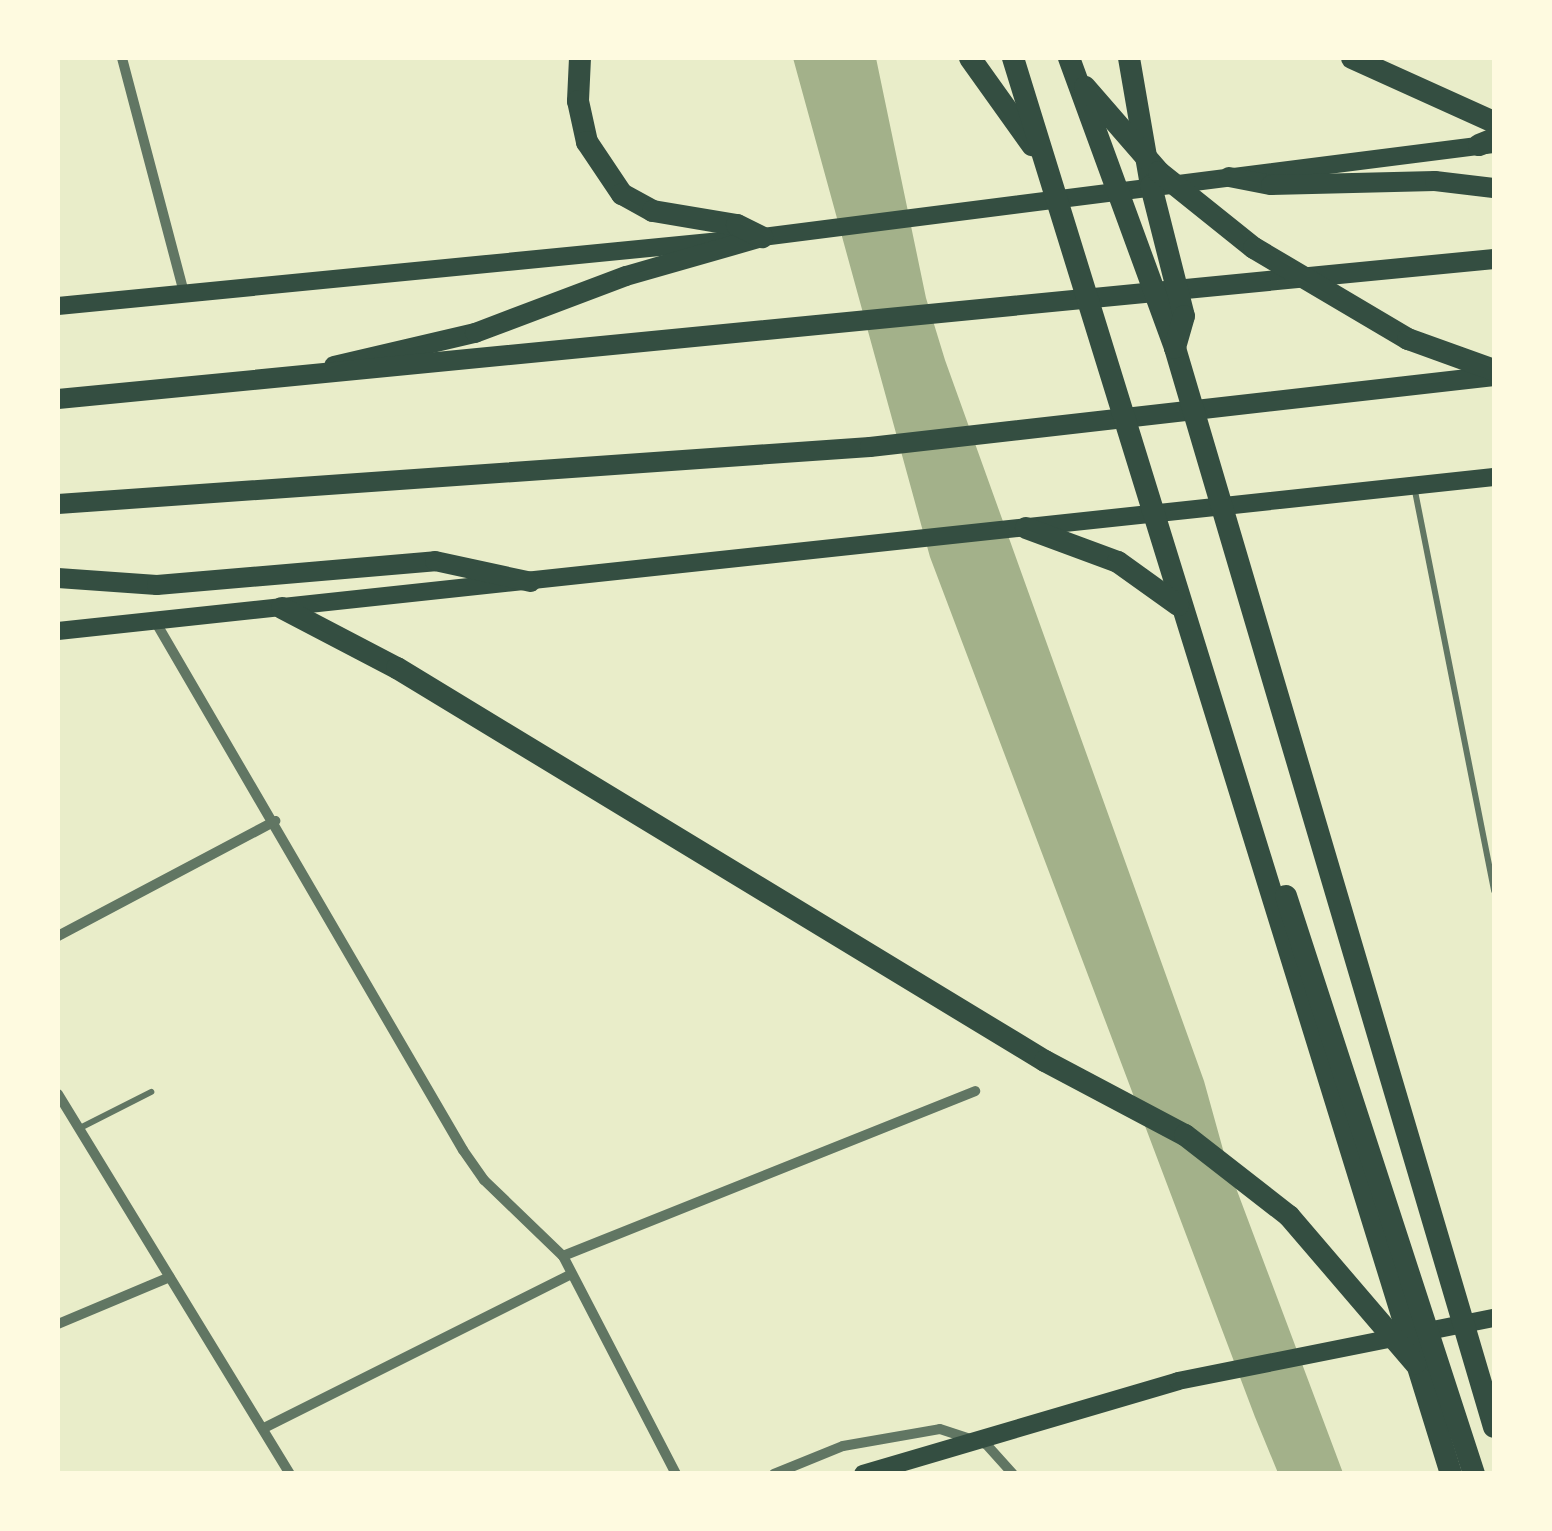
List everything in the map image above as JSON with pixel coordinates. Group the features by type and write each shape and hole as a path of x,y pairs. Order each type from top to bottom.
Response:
{"highway":[{"path":"580,58 581,121 597,161 622,194 653,211 737,225 762,237"},
{"path":"970,58 1043,160"},
{"path":"1013,58 1451,1474"},
{"path":"1060,58 1160,172 1254,248 1408,340 1494,373"},
{"path":"1069,58 1174,348 1494,1427"},
{"path":"1128,58 1151,186 1184,316 1174,348"},
{"path":"1352,58 1494,122"},
{"path":"1020,529 1144,576 1187,615 1200,642 1474,1474"},
{"path":"282,608 397,668 1044,1061 1186,1135 1288,1216 1422,1371"}],"main road":[{"path":"277,382 475,333 626,276 810,226 1489,142"},
{"path":"1229,177 1272,185 1435,182 1494,188"},
{"path":"58,306 762,237"},
{"path":"58,399 277,382 1494,259"},
{"path":"58,504 870,447 1494,373"},
{"path":"58,631 1494,476"},
{"path":"58,578 156,585 435,561 530,582"},
{"path":"864,1474 1178,1381 1494,1318"}],"street":[{"path":"122,58 184,294"},
{"path":"155,621 276,821 463,1150 507,1204 564,1256 570,1276 676,1474"},
{"path":"58,936 276,821"},
{"path":"564,1256 975,1091"},
{"path":"58,1094 290,1474"},
{"path":"264,1428 570,1276"},
{"path":"58,1324 170,1277"},
{"path":"774,1474 843,1446 940,1428 986,1444 1014,1474"}],"lane":[{"path":"1414,485 1494,891"},
{"path":"79,1129 152,1092"}],"shaded area":[{"path":"793,58 876,58 926,298 945,360 1204,1081 1227,1164 1343,1473 1278,1473 1255,1417 930,557"}]}
